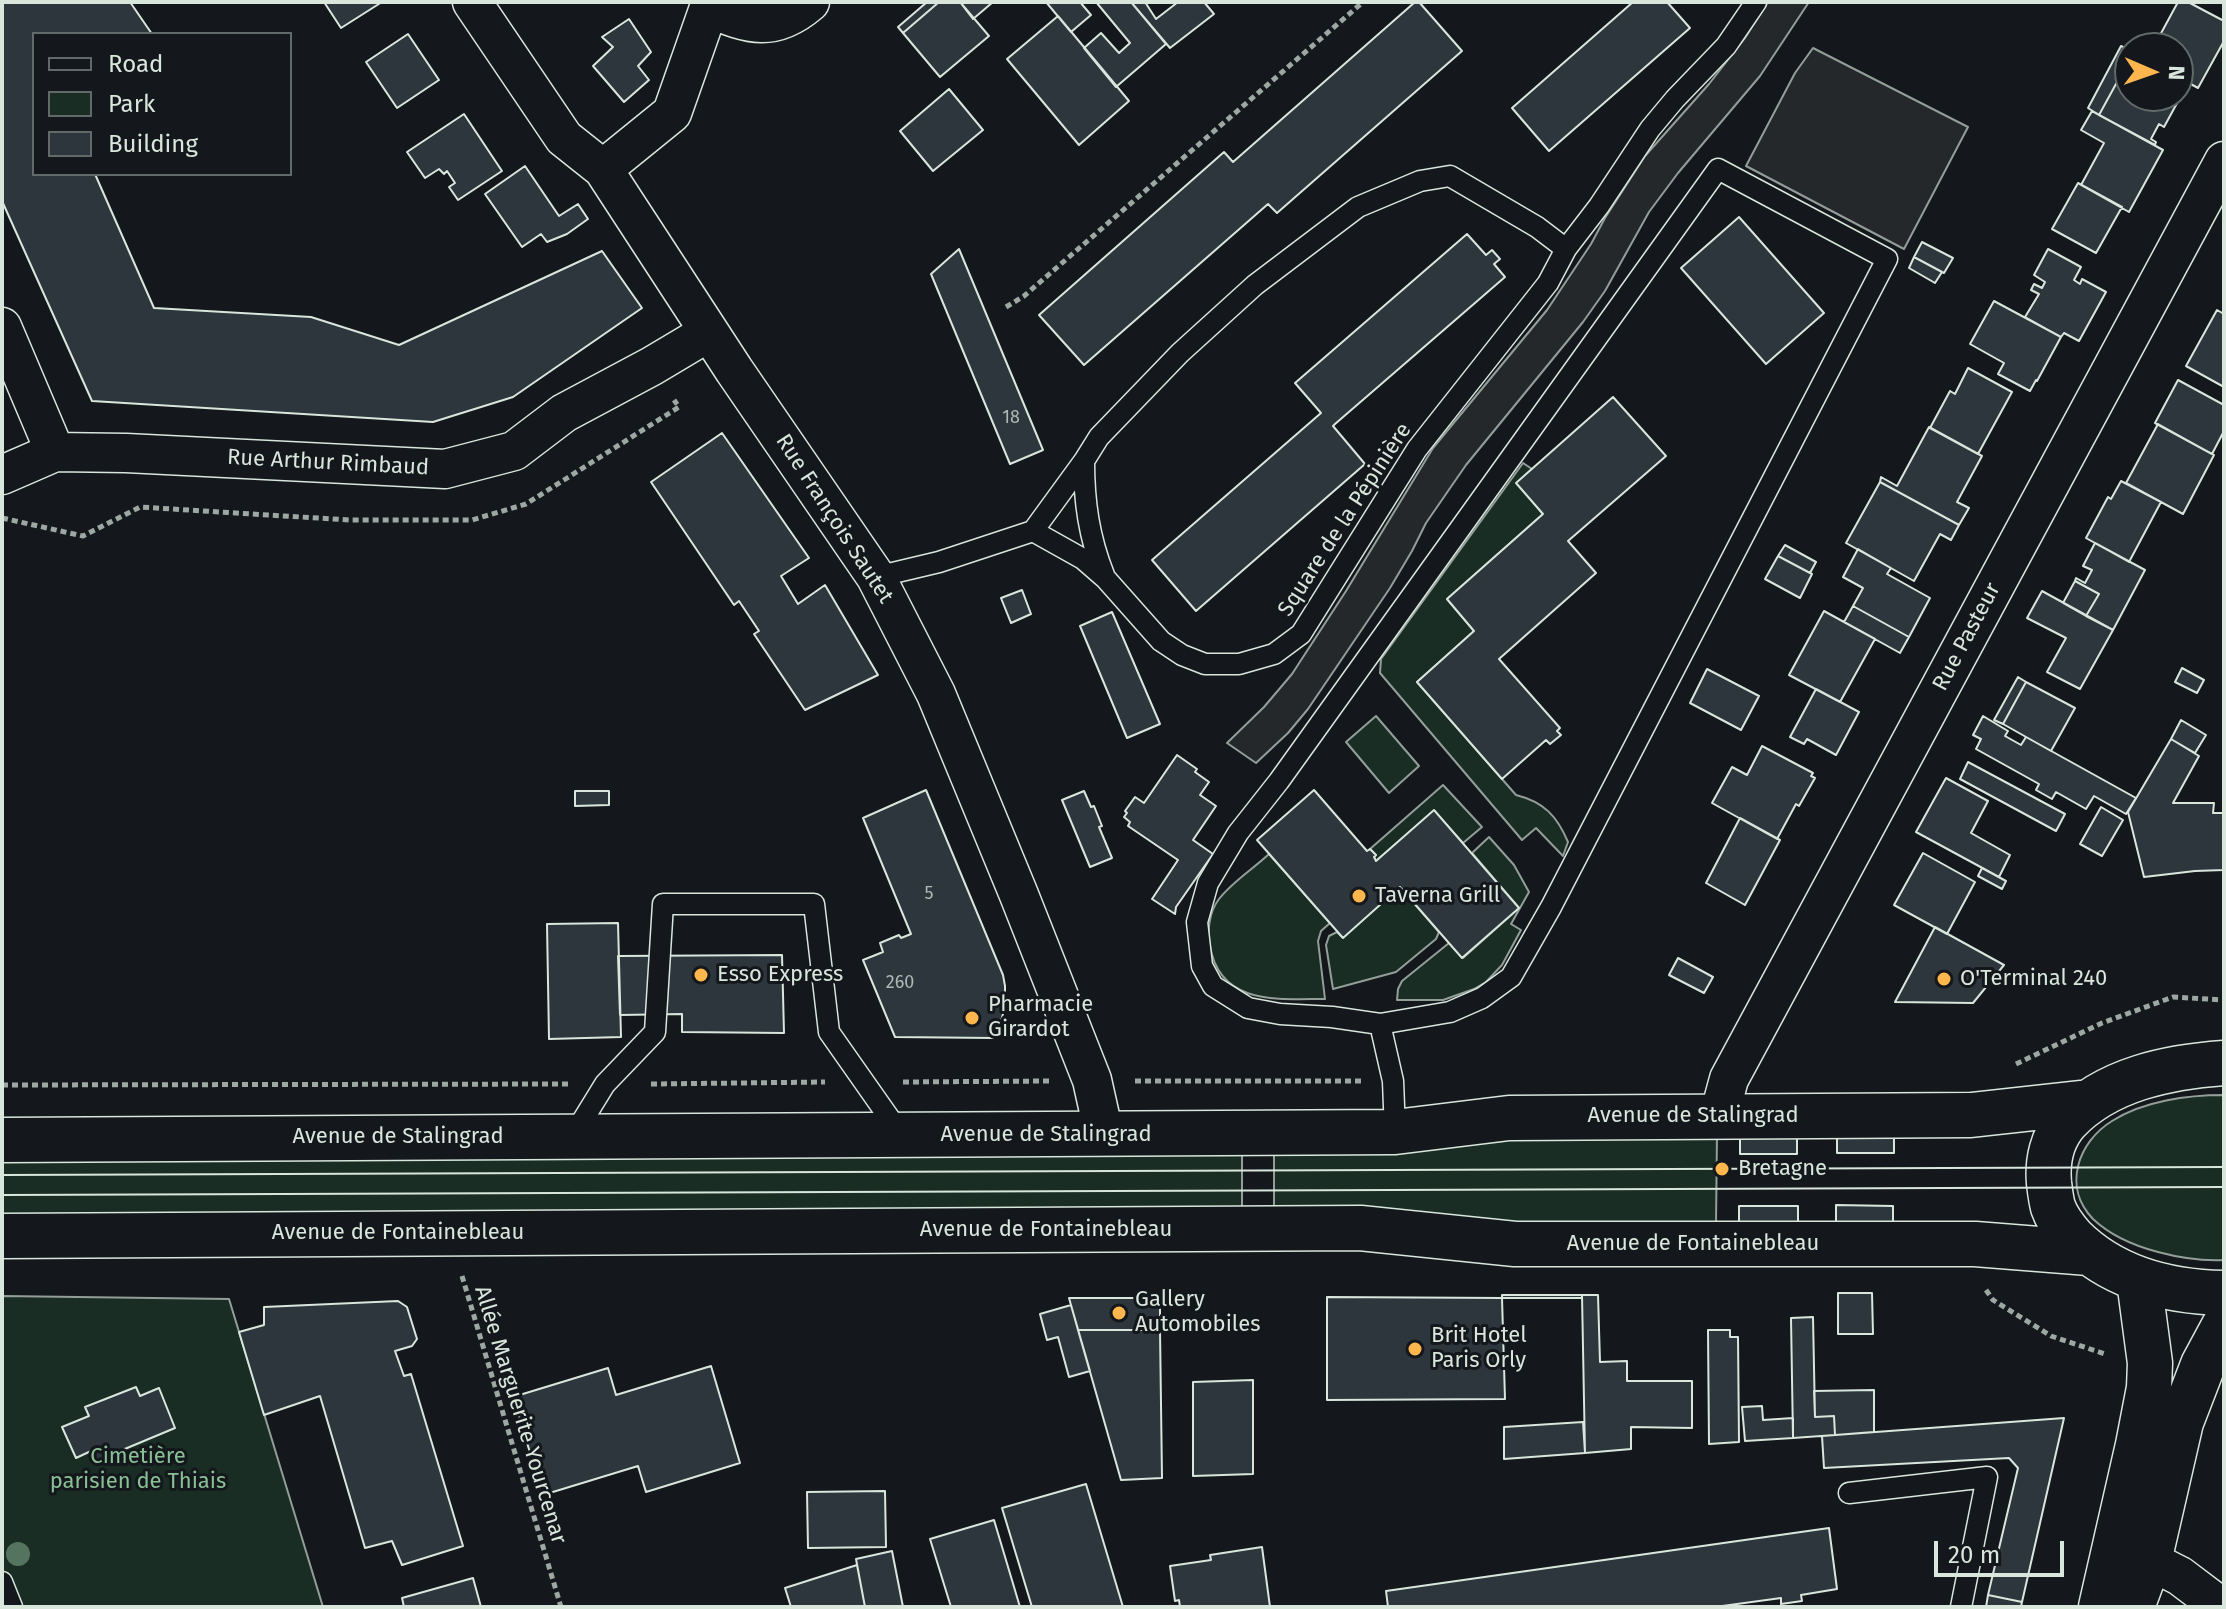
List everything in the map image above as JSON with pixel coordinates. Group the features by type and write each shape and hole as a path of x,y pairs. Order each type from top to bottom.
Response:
{"main road":[{"path":"2224,1063 2198,1065 2125,1082 2089,1102 2065,1123 2052,1145 2048,1168 2054,1208 2064,1228 2089,1253 2108,1266 2139,1280 2224,1293"},
{"name":"Avenue de Stalingrad","path":"2,1140 1395,1132 1509,1118 1971,1115 2089,1102"},
{"name":"Avenue de Fontainebleau","path":"2,1236 1360,1228 1515,1244 1975,1244 2089,1253"},
{"path":"2132,1607 2132,1552 2150,1363 2139,1280"},
{"path":"2101,1607 2132,1552 2203,1365 2224,1326"}],"street":[{"name":"Rue François Sautet","path":"472,2 564,138 603,169 709,332 876,577 936,694 1019,895 1092,1080 1104,1134"},
{"path":"603,169 672,113 710,5 744,22 771,23 795,15 810,2"},
{"name":"Rue Pasteur","path":"1719,1116 1729,1079 2224,161"},
{"path":"2,327 55,452 2,475"},
{"name":"Rue Arthur Rimbaud","path":"55,452 445,469 514,451 564,413 709,332"},
{"path":"2132,1552 2180,1576 2221,1607"}],"lane":[{"name":"Square de la Pépinière","path":"1033,531 1083,559 1106,579 1161,641 1182,655 1205,664 1239,664 1274,654 1301,634 1417,449 1548,283 1566,249 1650,129 1726,46 1756,2"},
{"path":"1718,169 1887,259 1551,907 1511,977 1482,998 1450,1012 1380,1024 1248,1008 1213,986 1202,966 1197,922 1208,883 1238,833 1279,781 1718,169"},
{"path":"876,577 939,562 1033,531 1099,437 1180,353 1255,285 1358,207 1420,181 1450,176 1537,227 1566,249"},
{"path":"1084,461 1088,522 1094,551 1106,579"},
{"path":"573,1136 605,1084 655,1032 663,904 814,904 829,1032 902,1136"},
{"path":"1380,1024 1393,1081 1395,1132"},
{"path":"1849,1493 1987,1477 1961,1607"},
{"path":"2,1582 12,1607"}],"path":[{"path":"1006,307 1024,296 1363,2"},
{"name":"Allée Marguerite Yourcenar","path":"449,1233 561,1607"},
{"path":"1985,1289 1993,1300 2051,1336 2116,1358"}],"green space":[{"path":"1523,463 1532,469 1517,483 1543,514 1447,599 1474,631 1417,682 1516,795 1542,806 1554,818 1568,842 1563,856 1536,828 1522,840 1380,673 1381,659"},
{"path":"1376,716 1419,766 1389,793 1346,742"},
{"path":"1443,785 1482,827 1463,843 1434,811 1376,861 1376,855 1370,849"},
{"path":"1489,837 1514,865 1529,892 1511,924 1521,930 1502,965 1486,982 1443,1000 1397,1000 1402,981 1449,943 1463,958 1519,908 1472,853"},
{"path":"1269,854 1330,923 1321,931 1318,941 1325,999 1254,995 1226,980 1216,966 1209,934 1213,910 1230,887"},
{"path":"1400,887 1439,932 1436,939 1396,972 1333,989 1326,945 1329,936 1337,932 1342,937"},
{"path":"2224,1095 2224,1260 2191,1259 2149,1250 2115,1235 2093,1219 2078,1193 2076,1179 2083,1153 2100,1130 2124,1114 2152,1104 2196,1096"},
{"path":"1717,1134 1716,1224 1537,1225 1274,1210 1274,1153 1459,1141"},
{"path":"1242,1153 1242,1209 2,1214 2,1158"},
{"name":"Cimetière parisien de Thiais","path":"2,1296 229,1299 323,1607 2,1607"}],"shaded area":[{"path":"1768,2 1809,2 1760,76 1649,212 1605,291 1583,322 1466,465 1426,523 1390,588 1308,709 1256,763 1227,743 1292,674 1433,448 1547,310 1645,156 1709,84"},
{"path":"1813,48 1968,127 1904,249 1746,166 1795,73"}],"building":[{"path":"2,2 130,2 151,32 32,32 32,176 96,176 154,308 311,317 399,345 602,251 642,308 513,397 433,422 92,401 2,201"},
{"path":"324,2 382,2 341,28"},
{"path":"927,2 939,2 903,33 898,27"},
{"path":"939,2 960,2 989,36 940,77 903,33"},
{"path":"960,2 993,2 973,19"},
{"path":"1046,2 1080,2 1091,15 1071,32"},
{"path":"1096,2 1131,2 1166,44 1116,87 1084,48 1101,33 1119,53 1130,43"},
{"path":"1131,2 1145,2 1156,19 1178,2 1204,2 1214,14 1170,48"},
{"path":"1415,2 1419,2 1462,51 1277,213 1268,204 1084,365 1039,315 1224,152 1233,162"},
{"path":"1633,2 1667,2 1690,28 1549,151 1512,108"},
{"path":"2178,2 2188,2 2224,21 2224,41 2198,88 2194,86 2194,32 2162,32"},
{"path":"1058,16 1129,101 1079,145 1007,59"},
{"path":"629,19 651,52 638,66 649,80 624,102 593,66 613,47 602,37"},
{"path":"408,34 439,80 397,108 366,62"},
{"path":"2114,59 2114,88 2099,115 2088,108"},
{"path":"2114,88 2114,112 2172,112 2164,127 2159,124 2151,139 2156,142 2155,145 2099,115"},
{"path":"949,89 983,130 933,171 900,131"},
{"path":"2092,111 2163,150 2129,212 2081,185 2104,143 2081,130"},
{"path":"464,114 502,171 458,200 449,187 455,183 447,171 444,174 439,169 425,178 407,152"},
{"path":"525,166 559,216 578,204 588,219 567,234 547,242 541,234 522,247 485,194"},
{"path":"2078,183 2122,207 2096,253 2052,229"},
{"path":"1739,217 1824,313 1766,364 1681,268"},
{"path":"1467,234 1486,255 1492,250 1500,259 1494,264 1505,277 1333,426 1365,464 1196,611 1152,560 1321,413 1295,383"},
{"path":"1922,242 1953,258 1944,273 1914,257"},
{"path":"959,249 1043,450 1010,464 931,274"},
{"path":"2048,249 2081,267 2074,280 2080,284 2082,279 2106,292 2079,341 2064,333 2061,337 2025,317 2039,294 2031,290 2034,284 2042,288 2045,282 2034,275"},
{"path":"1914,257 1942,272 1935,283 1909,268"},
{"path":"1994,301 2061,337 2030,391 1998,374 2004,363 1970,344"},
{"path":"2217,310 2224,314 2224,387 2186,366"},
{"path":"1968,368 2012,392 1978,454 1930,428 1950,391 1955,394"},
{"path":"2178,380 2224,405 2224,431 2212,454 2155,423"},
{"path":"1613,397 1666,456 1568,541 1596,573 1499,659 1560,728 1557,731 1561,735 1550,744 1546,740 1502,779 1417,682 1474,631 1447,599 1543,514 1516,483"},
{"path":"2158,424 2214,455 2183,514 2126,483"},
{"path":"1929,427 1982,456 1957,502 1969,508 1959,525 1880,482 1881,477 1897,486"},
{"path":"722,433 809,558 781,576 798,604 825,585 878,675 805,710 754,634 759,631 739,601 734,605 651,482"},
{"path":"2121,481 2161,502 2129,562 2086,538 2108,497 2111,499"},
{"path":"1880,482 1959,525 1951,540 1940,534 1914,581 1846,543"},
{"path":"2095,543 2145,570 2113,630 2086,616 2099,594 2075,581 2076,578 2085,583 2092,570 2083,566"},
{"path":"1785,545 1816,562 1810,573 1778,556"},
{"path":"1858,549 1891,568 1887,574 1930,598 1909,637 1853,606 1863,588 1843,577"},
{"path":"1778,556 1812,574 1800,598 1765,579"},
{"path":"2075,581 2099,594 2086,616 2063,603"},
{"path":"1022,590 1031,614 1011,623 1001,598"},
{"path":"2042,591 2113,630 2080,689 2047,672 2066,638 2027,618"},
{"path":"1853,606 1909,637 1900,653 1844,622"},
{"path":"1824,611 1875,639 1840,702 1789,675"},
{"path":"1112,612 1160,724 1127,738 1080,626"},
{"path":"2182,668 2204,680 2197,693 2175,682"},
{"path":"1707,669 1759,696 1741,730 1690,703"},
{"path":"2018,677 2026,682 2003,724 1994,720"},
{"path":"2026,682 2075,708 2051,751 2003,724"},
{"path":"1816,689 1859,712 1836,755 1807,739 1804,744 1790,737"},
{"path":"1983,716 2008,731 2005,736 2021,745 2026,737 2136,798 2126,814 2094,796 2086,809 2056,792 2052,799 2036,790 2039,784 1976,749 1981,739 1973,735"},
{"path":"2181,720 2206,735 2195,753 2171,739"},
{"path":"2171,739 2199,756 2173,803 2214,803 2213,813 2224,813 2224,870 2144,877 2128,812"},
{"path":"1762,746 1813,773 1811,776 1815,778 1777,839 1712,803 1732,767 1747,775"},
{"path":"1177,755 1209,782 1200,795 1216,806 1193,840 1213,854 1176,907 1175,914 1152,899 1178,860 1128,826 1130,822 1124,817 1135,797 1144,803"},
{"path":"1968,762 2065,814 2056,831 1960,779"},
{"path":"1946,778 1988,801 1971,833 2010,855 1999,877 1916,832"},
{"path":"926,790 1003,975 1005,1007 993,1038 895,1037 863,960 883,952 880,943 911,934 863,818"},
{"path":"1314,790 1367,851 1370,849 1376,855 1376,861 1434,810 1519,908 1462,958 1400,887 1343,938 1257,840"},
{"path":"575,791 609,791 609,805 575,806"},
{"path":"1084,791 1091,807 1094,806 1112,858 1090,867 1062,800"},
{"path":"2101,807 2123,820 2102,856 2080,844"},
{"path":"1740,818 1780,840 1745,905 1706,883"},
{"path":"1923,853 1975,882 1947,934 1894,905"},
{"path":"1982,868 2006,881 2002,889 1978,876"},
{"path":"618,923 621,1037 549,1039 547,924"},
{"path":"1935,927 2004,965 1973,1003 1895,1002"},
{"name":"Esso Express","path":"782,955 784,1033 682,1032 682,1014 620,1015 618,956"},
{"path":"1678,958 1713,977 1704,993 1669,975"},
{"path":"1740,1134 1797,1134 1797,1154 1740,1154"},
{"path":"1837,1134 1894,1134 1894,1153 1837,1153"},
{"path":"1836,1205 1893,1206 1893,1224 1836,1224"},
{"path":"1739,1206 1798,1206 1798,1224 1739,1224"},
{"path":"1838,1293 1872,1293 1873,1334 1838,1334"},
{"path":"1502,1295 1582,1295 1582,1298 1502,1298"},
{"path":"1582,1295 1598,1295 1600,1362 1627,1361 1627,1381 1692,1381 1692,1428 1631,1427 1631,1449 1585,1453"},
{"name":"Brit Hotel Paris Orly","path":"1327,1297 1502,1298 1505,1399 1327,1400"},
{"path":"1069,1298 1160,1298 1160,1330 1078,1330"},
{"path":"398,1301 407,1307 417,1339 412,1346 395,1351 404,1376 411,1374 463,1546 402,1565 392,1541 365,1548 320,1396 264,1415 239,1332 264,1325 264,1307"},
{"path":"1071,1305 1090,1371 1069,1377 1058,1337 1047,1340 1040,1314"},
{"path":"1813,1317 1815,1417 1834,1416 1835,1435 1793,1438 1791,1318"},
{"path":"1078,1330 1160,1330 1162,1478 1121,1480"},
{"path":"1708,1330 1730,1330 1730,1337 1738,1337 1739,1442 1709,1444"},
{"path":"711,1366 740,1463 646,1492 638,1466 543,1495 513,1397 608,1368 616,1395"},
{"path":"1253,1380 1253,1474 1193,1476 1193,1382"},
{"path":"136,1387 140,1396 159,1388 175,1428 96,1461 91,1451 76,1458 62,1427 89,1416 85,1407"},
{"path":"1874,1390 1874,1432 1835,1435 1834,1416 1815,1417 1814,1391"},
{"path":"1762,1406 1763,1420 1793,1418 1793,1438 1745,1441 1742,1407"},
{"path":"2064,1418 2022,1602 1988,1595 2018,1468 2009,1458 1824,1468 1822,1436"},
{"path":"1583,1422 1585,1453 1504,1459 1504,1427"},
{"path":"1086,1484 1123,1607 1032,1607 1002,1508"},
{"path":"885,1491 886,1547 808,1548 807,1492"},
{"path":"994,1520 1020,1607 951,1607 930,1539"},
{"path":"1829,1528 1837,1589 1801,1595 1802,1601 1781,1604 1781,1598 1715,1607 1388,1607 1386,1591"},
{"path":"1262,1547 1270,1607 1180,1607 1179,1600 1175,1601 1170,1566 1211,1560 1210,1555"},
{"path":"892,1551 903,1607 865,1607 856,1559"},
{"path":"857,1565 865,1607 791,1607 785,1588"},
{"path":"473,1578 481,1607 404,1607 402,1598"},
{"path":"1988,1595 2022,1602 2021,1607 1986,1607"}],"tram line":[{"path":"2,1175 2224,1167"},
{"path":"2,1195 2224,1187"}],"place":[{"name":"Taverna Grill","path":"1359,896"},
{"name":"Esso Express","path":"701,975"},
{"name":"O'Terminal 240","path":"1944,979"},
{"name":"Pharmacie Girardot","path":"972,1018"},
{"name":"Bretagne","path":"1722,1169"},
{"name":"Gallery Automobiles","path":"1119,1313"},
{"name":"Brit Hotel Paris Orly","path":"1415,1349"}]}
